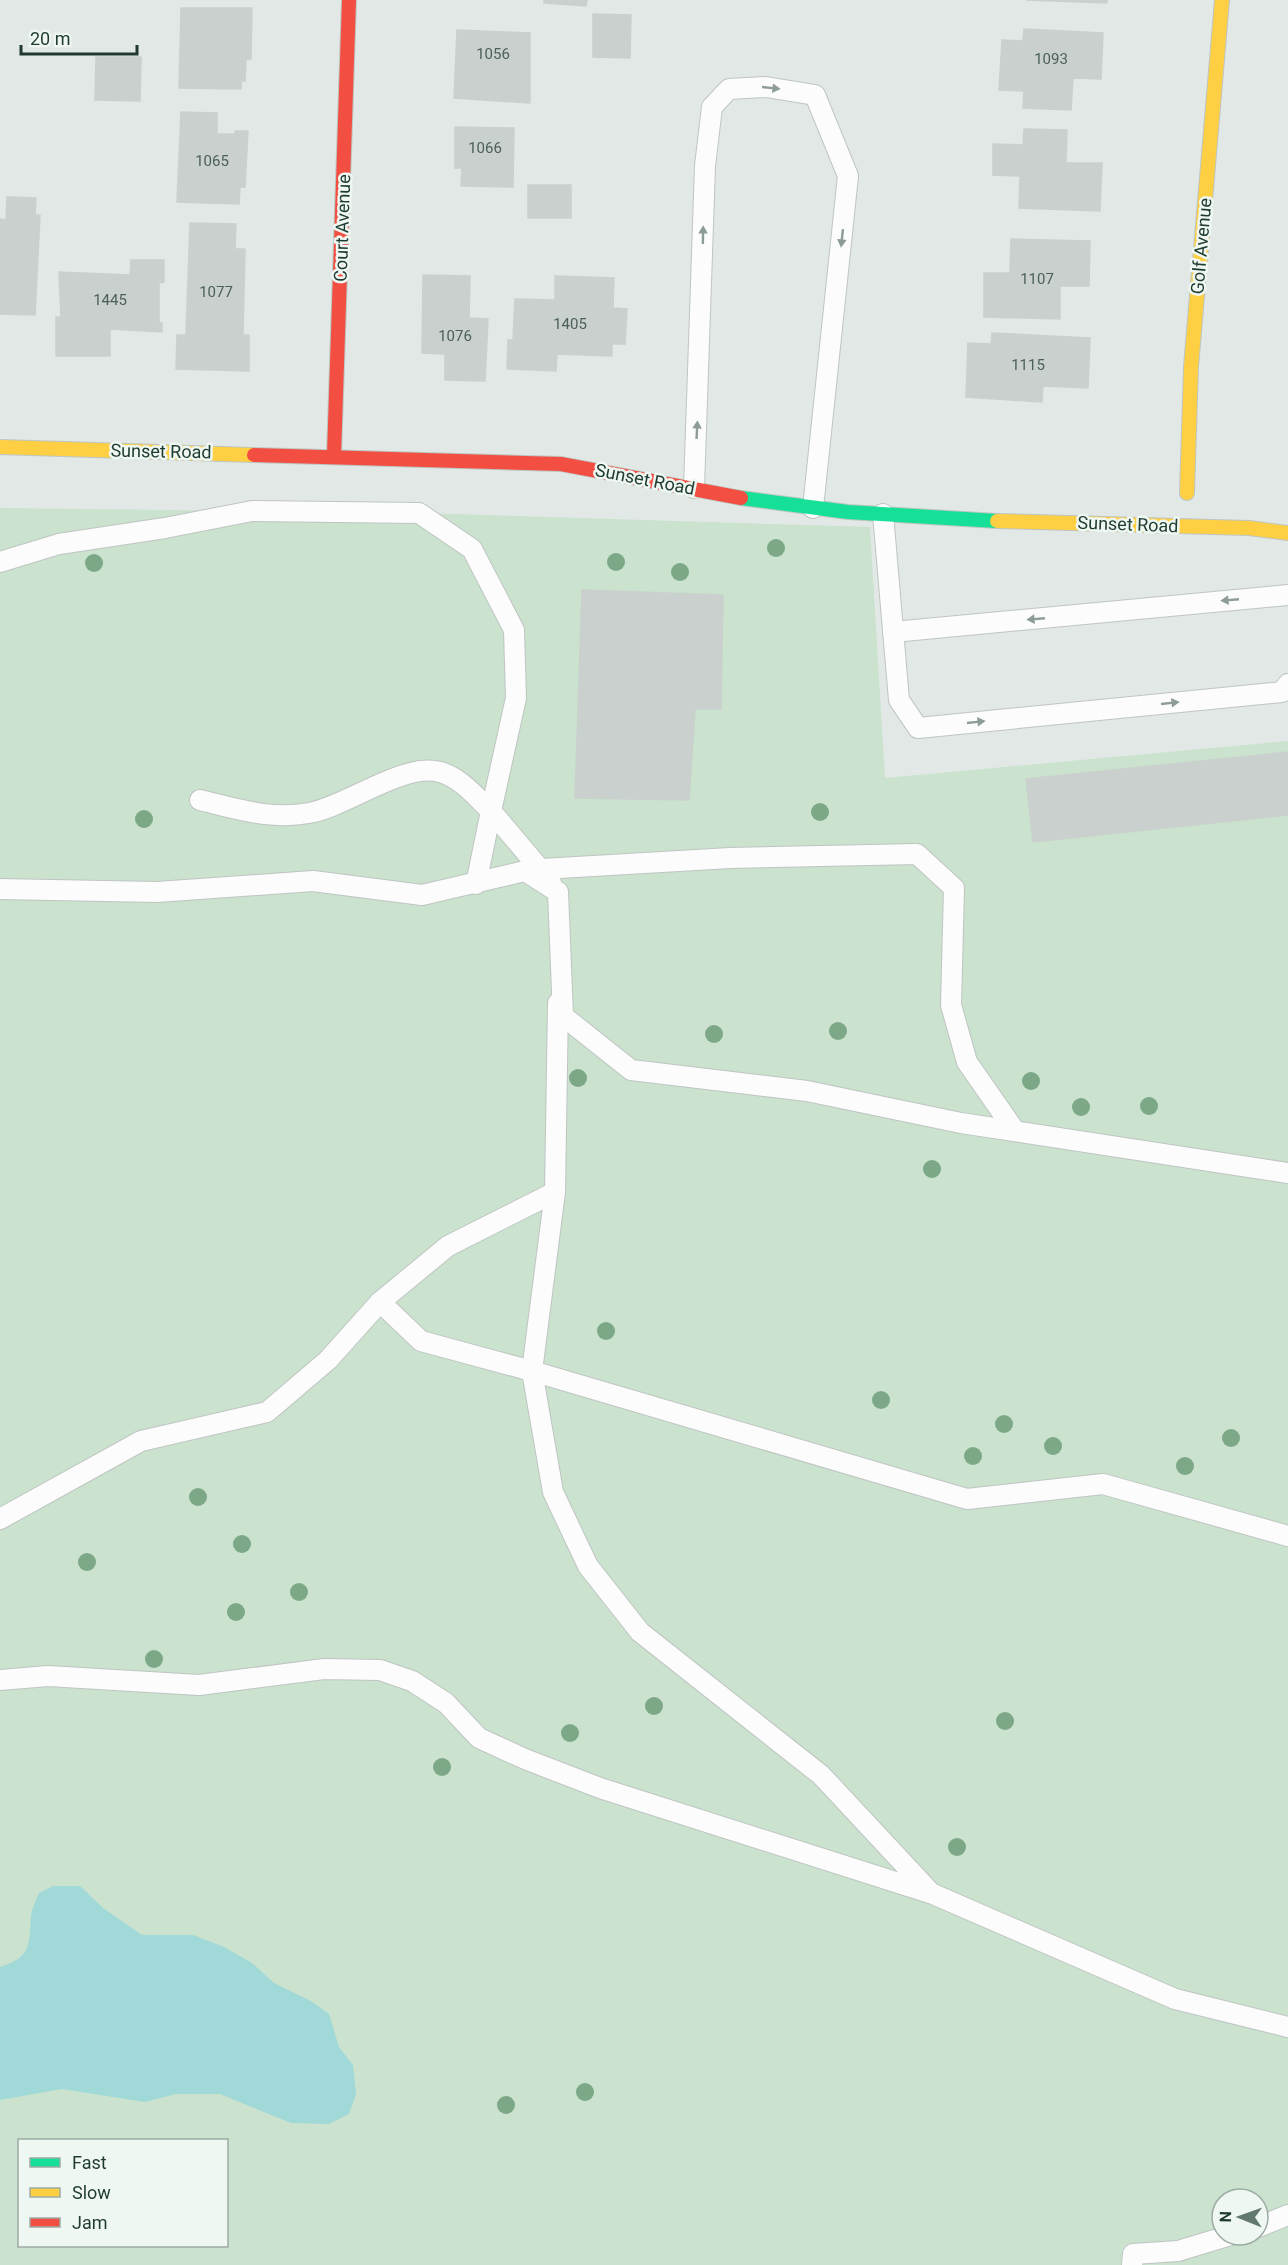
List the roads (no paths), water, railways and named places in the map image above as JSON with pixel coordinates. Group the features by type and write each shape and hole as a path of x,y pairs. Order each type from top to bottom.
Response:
{"street":[{"name":"Court Avenue","path":"334,455 350,0"},
{"name":"Golf Avenue","path":"1187,493 1191,367 1222,0"},
{"name":"Sunset Road","path":"0,447 334,455 561,464 635,475 758,502 813,508 883,514 1249,528 1288,533"}],"lane":[{"path":"694,488 705,166 712,107 729,89 766,87 815,95 848,176 813,508"},
{"path":"0,562 59,544 165,528 252,511 419,513 472,549 514,630 516,698 476,884"},
{"path":"883,514 899,700 918,728 1285,688"},
{"path":"893,632 1288,595"},
{"path":"200,800 269,817 311,813 414,773 440,772 459,782 491,811 542,869 558,892 563,1016 631,1070 807,1091 961,1123 1288,1173"},
{"path":"542,869 730,858 916,854 954,888 951,1005 968,1062 1015,1131"},
{"path":"0,889 158,892 313,881 422,895 525,872 558,892"},
{"path":"558,892 555,1192 532,1371 553,1492 588,1566 640,1632 821,1775 933,1894"},
{"path":"0,1519 141,1441 267,1412 328,1360 380,1302 448,1246 555,1192"},
{"path":"380,1302 421,1341 532,1371 968,1499 1103,1484 1288,1536"},
{"path":"0,1680 48,1676 199,1685 324,1669 380,1670 412,1681 446,1703 479,1738 525,1759 600,1788 933,1894 1175,1999 1288,2027"},
{"path":"1270,2222 1288,2215"},
{"path":"1132,2265 1133,2254 1178,2252 1210,2242"}],"water":[{"path":"53,1886 80,1886 103,1908 142,1935 193,1935 224,1947 252,1963 274,1983 311,2001 329,2014 339,2047 353,2065 356,2094 349,2114 329,2124 291,2123 220,2094 176,2094 145,2102 62,2089 0,2100 0,1967 18,1959 27,1949 32,1913 39,1893"}]}
